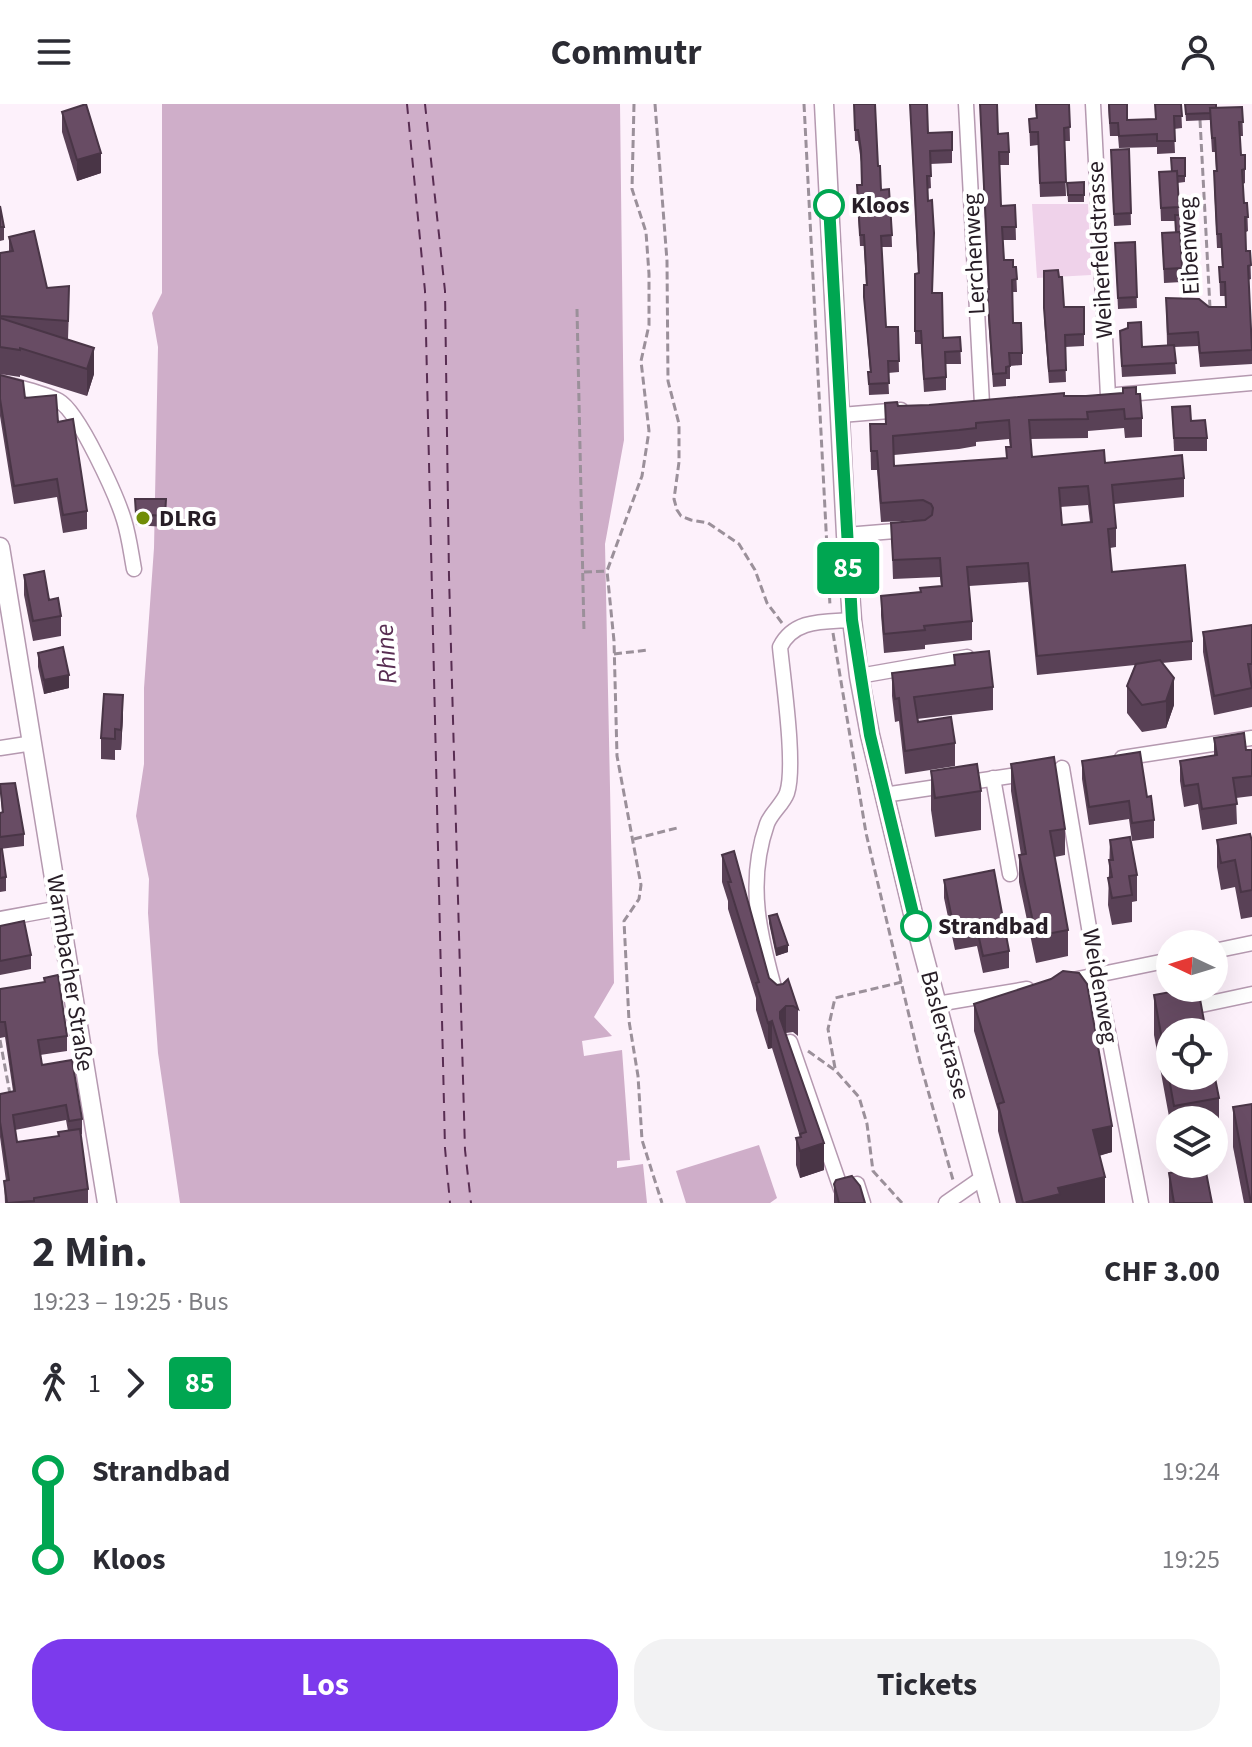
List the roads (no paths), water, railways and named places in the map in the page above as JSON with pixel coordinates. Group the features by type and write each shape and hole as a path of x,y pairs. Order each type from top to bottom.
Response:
{"main road":[{"name":"Baslerstrasse","path":"824,104 846,535 859,676 884,795 990,1203"},
{"name":"Warmbacher Straße","path":"0,547 107,1203"}],"street":[{"name":"Lerchenweg","path":"966,104 974,405 998,403"},
{"name":"Weiherfeldstrasse","path":"1093,104 1108,396"},
{"path":"0,382 61,402 70,412 93,449 116,496 134,569"},
{"path":"1092,397 1252,383"},
{"path":"841,415 923,409"},
{"path":"846,535 923,529"},
{"path":"779,1002 764,953 754,895 766,826 787,793 790,763 780,647 787,633 805,625 852,620"},
{"path":"859,676 967,657"},
{"path":"1110,760 1252,738"},
{"path":"0,748 33,743"},
{"path":"884,795 1078,765"},
{"name":"Weidenweg","path":"1062,768 1097,975 1141,1203"},
{"path":"993,778 1010,874"},
{"path":"0,919 60,908"},
{"path":"1228,948 1252,943"},
{"path":"937,1004 1156,963"},
{"path":"1228,999 1252,994"},
{"path":"792,1044 841,1189 857,1184 863,1203"},
{"path":"946,1203 982,1178"}],"water":[{"name":"Rhine","path":"162,104 620,104 624,440 605,544 614,983 594,1017 612,1036 582,1041 584,1056 622,1050 630,1160 617,1161 617,1168 643,1164 647,1203 180,1203 158,1053 148,913 149,879 136,816 144,764 144,688 154,548 158,347 152,313 162,293"},
{"path":"759,1145 777,1198 770,1203 686,1203 676,1171"}],"place":[{"name":"Kloos","path":"829,205"},
{"name":"DLRG","path":"143,518"},
{"name":"Strandbad","path":"916,926"}]}
